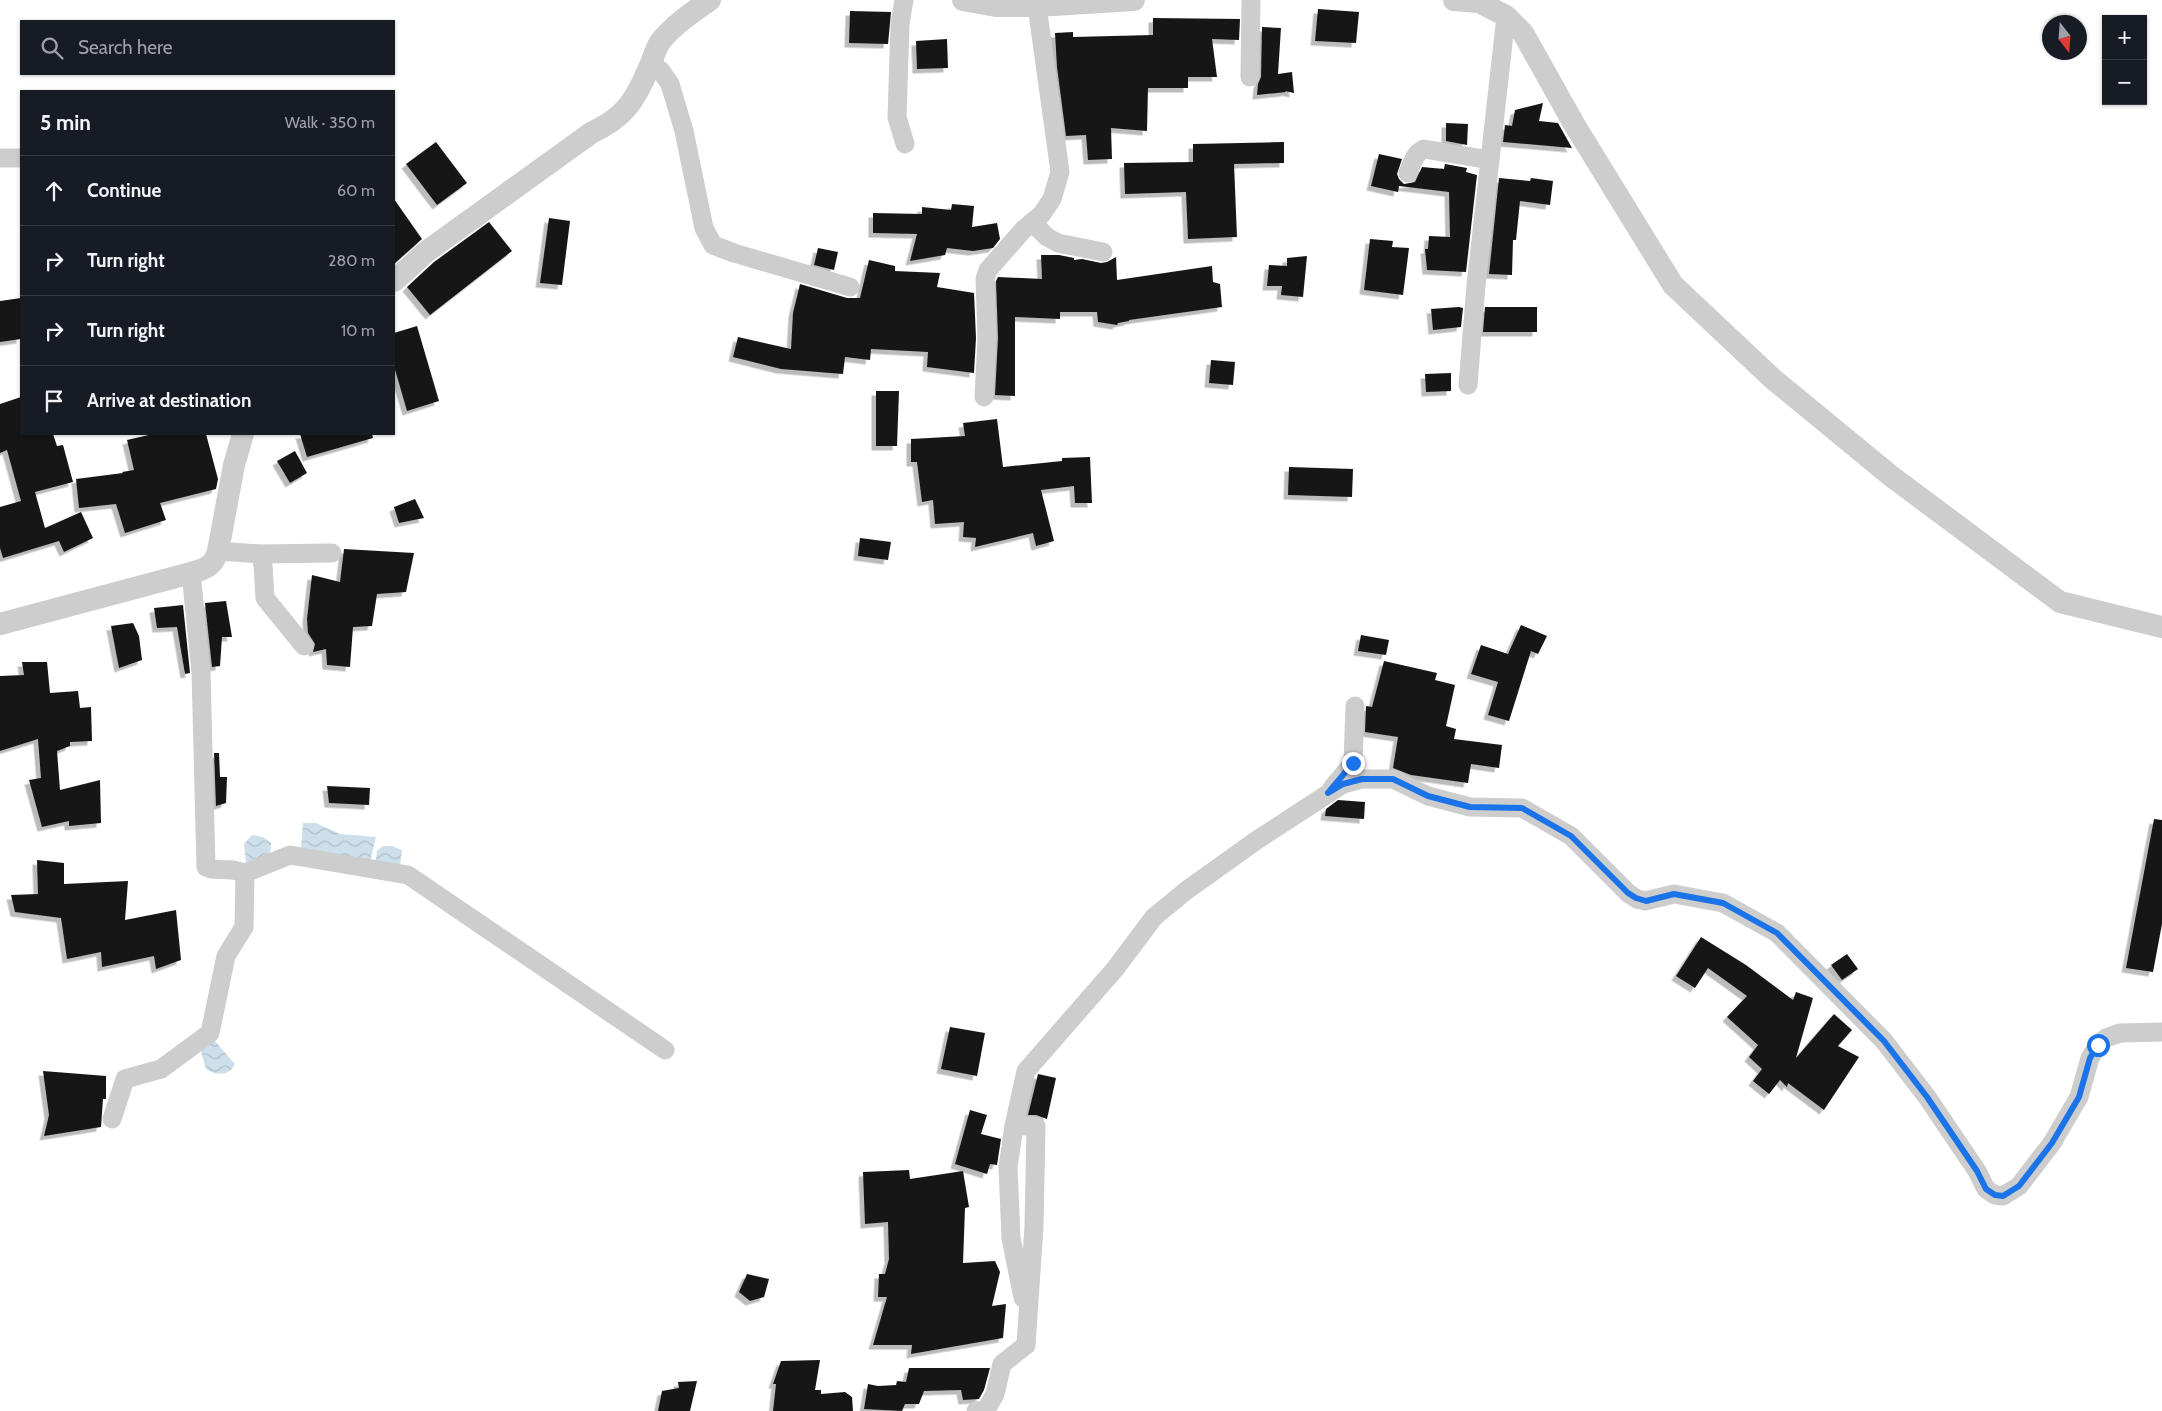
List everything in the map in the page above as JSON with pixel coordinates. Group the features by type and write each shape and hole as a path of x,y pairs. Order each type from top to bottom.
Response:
{"street":[{"path":"395,280 426,252 590,133 610,124 622,114 635,96 660,42 684,18 710,0"},
{"path":"904,0 900,24 897,117 904,144"},
{"path":"963,0 996,6 1037,6 1134,0"},
{"path":"1250,77 1251,0"},
{"path":"1454,0 1479,2 1506,16 1523,33 1574,124 1673,285 1758,366 1891,476 2060,602 2162,627"},
{"path":"984,397 987,338 986,274 1032,222 1042,214 1052,199 1060,172 1037,6"},
{"path":"1468,385 1506,16"},
{"path":"651,63 661,71 670,84 684,131 704,228 713,245 734,254 850,287"},
{"path":"1408,173 1415,156 1419,151 1424,150 1490,160"},
{"path":"0,158 20,158"},
{"path":"1032,222 1047,237 1058,243 1103,252"},
{"path":"0,624 191,573 212,565 218,551 234,464 243,435"},
{"path":"218,551 260,554 332,553"},
{"path":"260,554 263,566 265,598 304,646"},
{"path":"191,573 201,672 206,867 245,873 290,855 408,875 665,1050"},
{"path":"1328,793 1353,763 1355,706"},
{"path":"1029,1322 1011,1238 1008,1167 1014,1126 1026,1071 1115,969 1154,917 1187,890 1328,793 1343,784 1362,779 1393,779 1428,796 1470,807 1522,808 1571,836 1628,893 1636,898 1646,901 1674,894 1723,903 1777,933 1884,1041 1927,1097 1977,1171 1986,1189 1995,1195 2003,1196 2019,1186 2052,1143 2079,1097 2090,1058 2098,1045 2106,1038 2120,1033 2162,1032"},
{"path":"112,1119 125,1079 161,1069 210,1034 226,956 244,927 245,873"},
{"path":"976,1411 986,1410 995,1394 1002,1364 1026,1345 1034,1227 1036,1126 1014,1126"}],"water":[{"path":"303,823 316,823 340,834 376,837 370,862 301,849"},
{"path":"252,835 263,837 271,843 270,856 246,863 244,844"},
{"path":"383,846 392,846 402,850 400,867 375,865 377,851"},
{"path":"214,1040 235,1064 226,1073 218,1074 206,1069 200,1048"}],"building":[{"path":"1318,9 1359,12 1356,43 1315,41"},
{"path":"850,11 891,12 888,44 849,43"},
{"path":"1153,18 1240,19 1239,40 1212,39 1217,77 1188,77 1188,88 1148,88 1147,131 1111,128 1112,159 1088,160 1086,135 1066,136 1057,67 1055,33 1073,32 1073,37 1153,35"},
{"path":"1262,27 1281,28 1278,74 1292,72 1294,93 1285,91 1257,95 1261,77"},
{"path":"947,39 948,68 917,69 916,41"},
{"path":"1543,103 1539,121 1558,123 1572,148 1503,142 1505,125 1512,126 1515,110"},
{"path":"1446,123 1468,124 1467,145 1446,141"},
{"path":"436,142 467,183 437,205 406,164"},
{"path":"1284,142 1284,163 1234,164 1237,237 1188,239 1186,192 1125,194 1124,163 1193,162 1193,144"},
{"path":"1379,154 1402,159 1397,174 1404,184 1415,182 1422,167 1444,169 1445,164 1467,168 1466,172 1477,175 1466,272 1427,270 1425,249 1428,249 1429,236 1450,237 1449,192 1399,186 1398,192 1371,186"},
{"path":"1499,178 1530,181 1531,178 1553,181 1550,205 1520,201 1516,240 1513,240 1512,275 1489,274"},
{"path":"395,200 422,239 395,263"},
{"path":"952,204 974,206 972,227 997,223 1000,239 993,248 973,251 947,248 945,255 910,261 917,234 873,233 873,213 922,214 922,207 951,210"},
{"path":"549,218 570,221 562,285 540,283"},
{"path":"489,222 512,251 430,315 407,287 434,262"},
{"path":"1370,239 1393,241 1392,247 1409,248 1403,295 1364,290"},
{"path":"818,248 838,252 834,270 814,265"},
{"path":"1041,255 1059,255 1074,258 1074,260 1082,259 1101,263 1116,257 1117,280 1212,266 1213,282 1220,284 1222,307 1129,320 1117,325 1098,322 1097,312 1060,312 1060,319 1015,317 1015,396 995,395 998,338 996,281 998,277 1042,279"},
{"path":"1307,256 1303,297 1281,295 1282,286 1267,286 1269,265 1287,266 1287,258"},
{"path":"869,260 895,266 895,271 940,273 937,287 974,293 976,338 974,373 927,367 928,352 871,349 870,360 845,357 843,374 781,369 733,357 738,337 791,349 793,313 800,284 847,298 860,298"},
{"path":"20,298 20,339 0,342 0,301"},
{"path":"1485,307 1537,307 1537,332 1483,332"},
{"path":"1463,308 1461,327 1433,330 1431,309"},
{"path":"417,326 439,401 407,411 395,369 395,333"},
{"path":"1211,360 1235,362 1233,385 1209,383"},
{"path":"1451,373 1451,391 1426,392 1425,374"},
{"path":"876,391 899,391 897,446 876,446"},
{"path":"20,397 20,435 53,435 57,446 63,445 73,482 35,492 45,528 81,512 93,538 64,552 59,541 3,558 0,548 0,507 21,501 7,450 0,453 0,404"},
{"path":"997,419 1003,467 1062,461 1062,458 1090,457 1092,503 1075,503 1074,486 1041,490 1054,541 1036,546 1033,533 975,547 976,538 963,537 964,522 935,524 933,500 922,502 917,462 911,462 911,439 965,436 963,423"},
{"path":"149,435 206,435 218,479 216,489 160,503 166,520 125,533 116,504 79,508 76,479 134,470 127,440"},
{"path":"300,435 372,435 373,438 307,457"},
{"path":"295,451 307,473 290,483 277,461"},
{"path":"1289,467 1353,469 1352,497 1288,495"},
{"path":"415,499 424,518 399,523 394,507"},
{"path":"860,538 891,542 888,560 858,556"},
{"path":"344,549 414,553 406,592 377,594 372,626 353,627 350,667 327,665 326,649 313,652 315,644 308,633 307,619 312,575 340,582"},
{"path":"226,601 232,637 222,637 220,666 212,667 205,603"},
{"path":"183,605 190,673 185,674 177,627 157,628 154,608"},
{"path":"133,623 139,636 142,660 119,668 111,626"},
{"path":"1521,625 1547,636 1538,654 1531,651 1509,721 1488,715 1498,682 1471,674 1481,645 1508,654"},
{"path":"1361,635 1389,640 1386,655 1358,651"},
{"path":"1384,661 1437,673 1435,680 1455,685 1446,726 1456,729 1454,739 1502,745 1499,768 1471,764 1468,783 1411,775 1393,768 1398,737 1365,732 1366,706 1372,707"},
{"path":"22,662 47,662 50,693 78,691 80,708 91,707 92,741 70,742 70,746 57,751 60,790 100,780 101,823 69,826 69,821 42,827 29,780 41,778 38,739 0,751 0,676 24,675"},
{"path":"214,753 219,753 220,777 227,777 226,803 216,806"},
{"path":"327,786 370,788 369,805 329,803"},
{"path":"1338,800 1365,802 1364,819 1325,816 1326,809"},
{"path":"2154,819 2162,820 2162,924 2153,972 2126,968"},
{"path":"37,860 64,863 64,884 128,881 125,920 176,910 181,960 156,969 154,956 102,967 101,952 67,959 61,918 15,912 11,895 38,894"},
{"path":"1701,937 1746,965 1793,1000 1796,992 1813,998 1796,1058 1834,1014 1852,1030 1838,1046 1859,1057 1824,1110 1788,1083 1787,1087 1780,1080 1769,1094 1753,1081 1762,1069 1749,1057 1758,1045 1727,1017 1747,996 1708,968 1695,988 1676,976"},
{"path":"1847,954 1858,969 1842,980 1831,965"},
{"path":"950,1027 985,1033 977,1076 941,1069"},
{"path":"43,1071 106,1076 106,1099 103,1099 101,1127 44,1136 49,1115"},
{"path":"1038,1074 1056,1078 1047,1119 1036,1115 1028,1115"},
{"path":"970,1110 987,1115 981,1134 1001,1139 997,1165 990,1164 987,1174 955,1164"},
{"path":"909,1170 910,1179 963,1171 969,1207 965,1208 963,1263 995,1261 1000,1272 992,1306 1006,1304 1003,1338 911,1354 912,1345 873,1345 887,1297 878,1297 879,1274 885,1274 889,1259 888,1222 865,1224 863,1172"},
{"path":"747,1274 769,1279 764,1297 750,1301 739,1292"},
{"path":"820,1360 815,1390 821,1390 821,1394 845,1392 852,1397 853,1411 773,1411 776,1384 773,1384 781,1361"},
{"path":"909,1368 990,1368 984,1390 979,1399 963,1400 961,1390 924,1391 919,1404 905,1404 902,1411 864,1409 868,1384 878,1386 896,1385 897,1381 906,1382"},
{"path":"697,1381 690,1411 658,1411 662,1391 679,1388 678,1382"}],"route":[{"path":"1353,763 1328,793 1343,784 1362,779 1393,779 1428,796 1470,807 1522,808 1571,836 1628,893 1636,898 1646,901 1674,894 1723,903 1777,933 1852,1011 1884,1041 1927,1097 1977,1171 1986,1189 1995,1195 2003,1196 2019,1186 2052,1143 2079,1097 2090,1058 2098,1045"}]}
